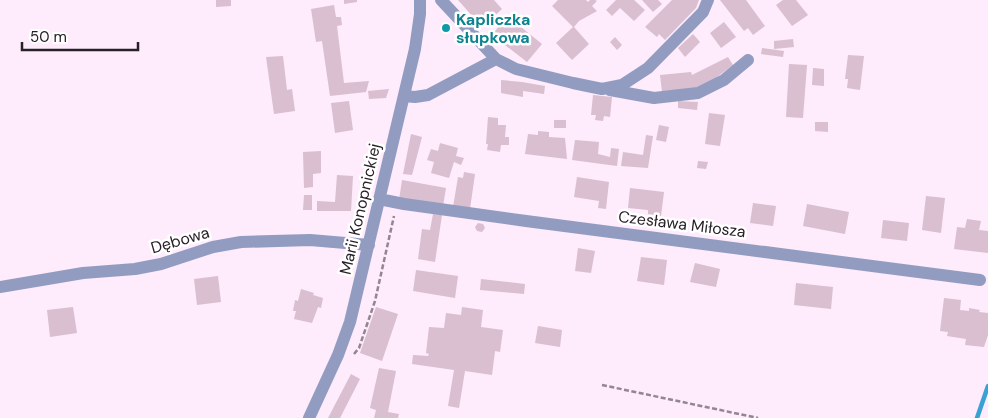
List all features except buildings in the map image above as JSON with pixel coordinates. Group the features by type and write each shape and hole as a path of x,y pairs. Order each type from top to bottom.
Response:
{"street":[{"name":"Marii Konopnickiej","path":"309,418 338,355 350,322 416,49 420,0"},
{"path":"441,0 496,59 516,69 602,89 654,98 698,93 724,80 748,60"},
{"path":"602,89 622,84 648,68 703,12 708,0"},
{"path":"404,96 428,95 496,59"},
{"name":"Czesława Miłosza","path":"379,199 396,203 980,280"},
{"name":"Dębowa","path":"0,287 84,273 135,269 160,264 213,246 241,242 310,240 369,245"}],"path":[{"path":"349,360 359,348 376,301 396,203"},
{"path":"602,385 758,418"}],"waterway":[{"path":"977,418 988,386"}],"place":[{"name":"Kapliczka słupkowa","path":"446,28"}]}
